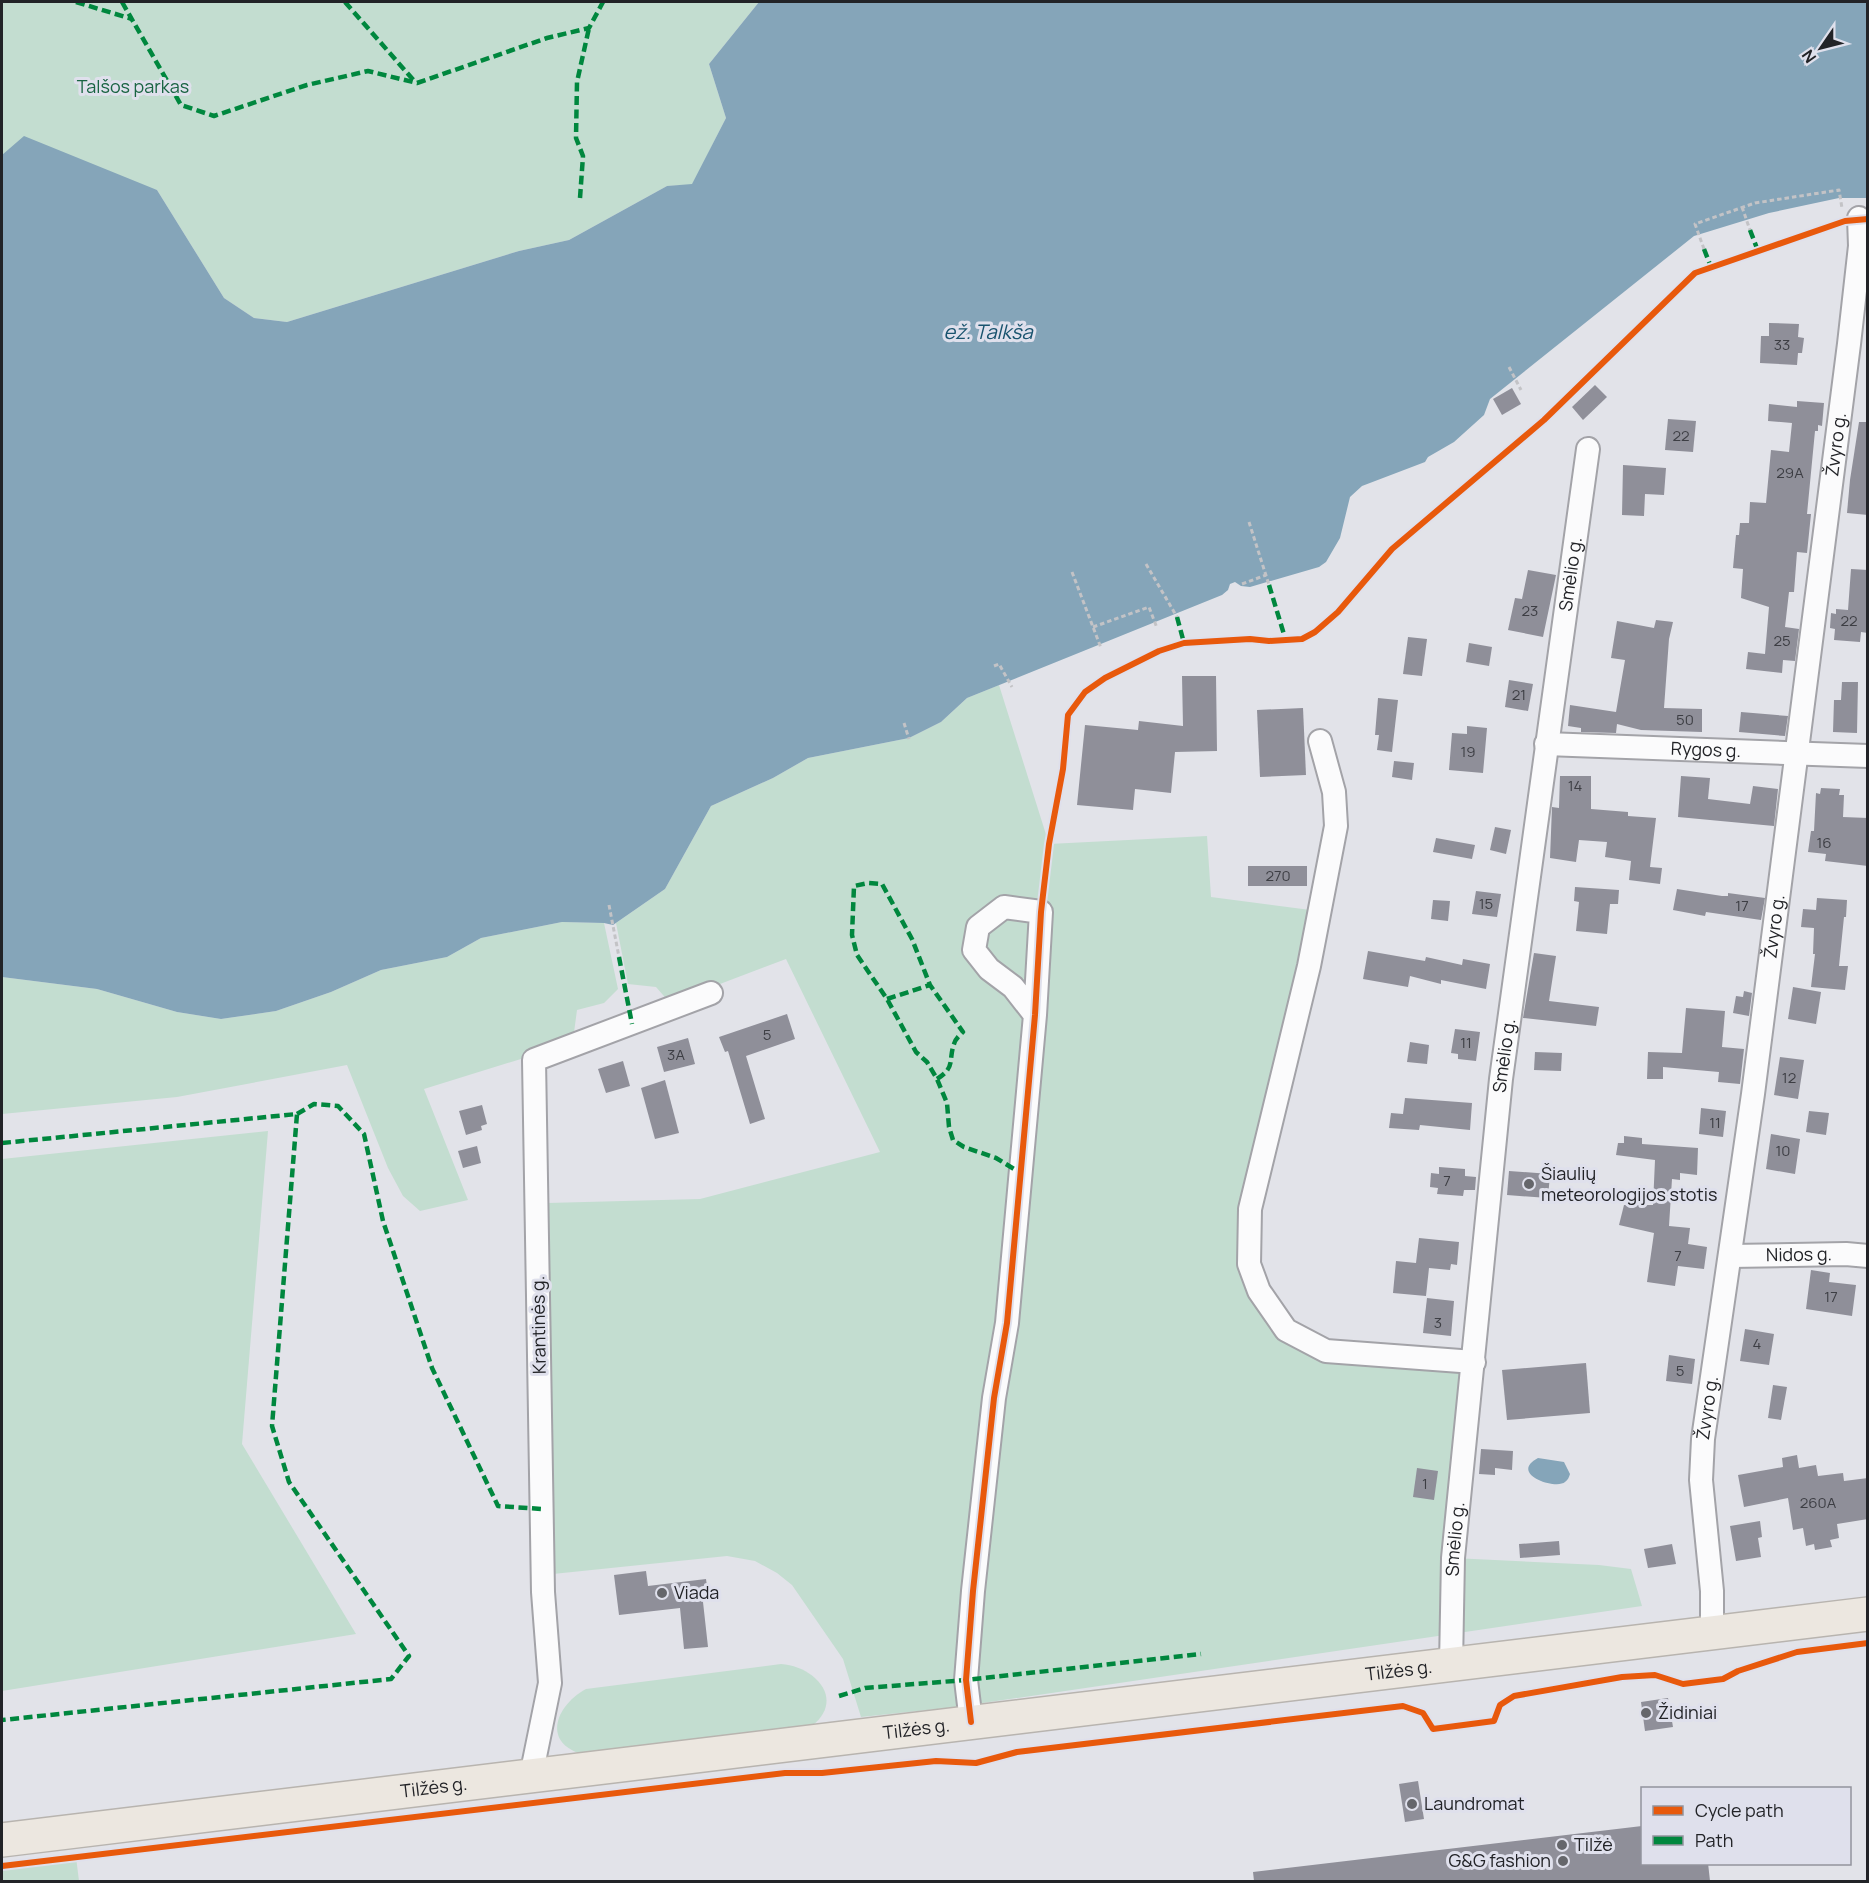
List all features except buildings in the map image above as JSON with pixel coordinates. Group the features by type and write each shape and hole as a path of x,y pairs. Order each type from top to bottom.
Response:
{"highway":[{"name":"Tilžės g.","path":"2,1840 1868,1614"}],"street":[{"name":"Žvyro g.","path":"1712,1634 1712,1591 1701,1480 1703,1439 1730,1256 1797,754 1849,344 1860,246 1851,214"},
{"name":"Smėlio g.","path":"1451,1665 1453,1558 1501,1079 1588,449"},
{"path":"1320,741 1334,792 1336,826 1309,966 1250,1209 1249,1264 1258,1291 1286,1330 1326,1351 1474,1362"},
{"name":"Rygos g.","path":"1546,744 1868,756"},
{"path":"971,1722 966,1680 994,1398 1007,1323 1035,1015 1041,912 1004,907 978,927 974,950 989,969 1013,987 1035,1015"},
{"name":"Krantinės g.","path":"531,1776 550,1683 543,1592 534,1060 711,993"},
{"name":"Nidos g.","path":"1730,1256 1846,1254 1868,1256"}],"path":[{"path":"1704,249 1695,224 1755,203 1839,189 1851,214"},
{"path":"1742,207 1750,230"},
{"path":"1509,367 1521,390"},
{"path":"1249,522 1269,585"},
{"path":"1146,564 1177,617"},
{"path":"1072,572 1101,648"},
{"path":"1242,584 1266,575"},
{"path":"1093,627 1149,607 1158,628"},
{"path":"994,666 999,664 1012,687"},
{"path":"904,723 909,740"},
{"path":"609,905 619,957"}],"green space":[{"name":"Talšos parkas","path":"2,2 759,2 709,64 726,118 692,185 667,186 569,240 519,251 287,322 254,318 224,298 157,190 2,155"},
{"path":"999,685 1049,844 1207,836 1211,897 1318,911 1250,1209 1259,1291 1326,1351 1474,1362 1453,1558 1599,1565 1631,1569 1642,1606 956,1707 861,1717 843,1659 792,1585 777,1573 755,1561 727,1556 553,1574 547,1203 700,1199 880,1152 786,959 670,1003 656,987 628,984 616,923 665,889 711,806 773,778 808,758 909,738 941,722 967,698"},
{"path":"562,922 604,923 618,989 604,1003 577,1010 573,1040 537,1054 424,1089 468,1200 420,1211 403,1196 388,1168 347,1065 177,1097 2,1114 2,977 97,989 177,1012 221,1019 276,1011 331,992 381,970 447,957 481,938"},
{"path":"268,1131 242,1444 356,1634 2,1691 2,1159"},
{"path":"781,1664 805,1671 822,1686 826,1695 826,1705 822,1716 812,1726 585,1755 571,1750 562,1742 558,1734 557,1724 560,1714 575,1696 586,1689"},
{"path":"76,1857 79,1881 2,1881 2,1866"}],"water":[{"name":"ež. Talkša","path":"759,2 1867,2 1867,198 1839,198 1769,213 1694,236 1490,399 1484,415 1454,442 1428,457 1425,462 1362,486 1350,497 1340,538 1326,562 1319,567 1250,587 1241,586 1235,582 1230,584 1228,590 1222,595 967,698 941,722 909,738 808,758 773,778 711,806 665,889 613,925 562,922 481,938 447,957 381,970 331,992 276,1011 221,1019 177,1012 97,989 2,977 2,155 24,136 157,190 224,298 254,318 287,322 519,251 569,240 667,186 692,184 726,118 709,64"},
{"path":"1538,1458 1564,1462 1570,1474 1568,1479 1560,1484 1553,1484 1531,1475 1528,1470 1530,1464"}],"marked path":[{"path":"76,2 132,19"},
{"path":"122,2 181,105 214,116 307,85 368,71 417,83 547,38 589,28 603,2"},
{"path":"345,2 416,83"},
{"path":"580,198 583,156 576,138 577,82 589,28"},
{"path":"1750,230 1758,251"},
{"path":"1704,249 1711,267"},
{"path":"1269,585 1286,641"},
{"path":"1177,617 1184,643"},
{"path":"937,1079 947,1071 955,1042 963,1032 930,985 912,939 882,884 868,883 854,886 852,935 857,955 887,999 916,1052 927,1062 937,1079 947,1103 949,1127 953,1140 964,1147 996,1158 1019,1172"},
{"path":"619,957 632,1024"},
{"path":"887,999 930,985"},
{"path":"297,1114 314,1104 338,1106 364,1134 383,1221 432,1368 498,1506 542,1509"},
{"path":"2,1143 297,1114 272,1426 289,1482 409,1656 391,1679 2,1720"},
{"path":"839,1696 865,1688 966,1680 1201,1654"}],"cycle path":[{"path":"971,1722 966,1680 973,1591 994,1398 1007,1323 1035,1015 1041,912 1049,844 1063,769 1068,715 1085,692 1105,678 1159,651 1184,643 1302,639 1315,632 1338,612 1392,549 1544,420 1695,273 1845,221 1868,219"},
{"path":"2,1866 785,1773 822,1773 936,1761 976,1763 1017,1752 1403,1706 1423,1713 1433,1729 1494,1721 1500,1705 1514,1696 1622,1677 1655,1675 1683,1684 1723,1679 1738,1671 1797,1652 1868,1643"}],"place":[{"name":"Šiaulių meteorologijos stotis","path":"1529,1184"},
{"name":"Viada","path":"662,1593"},
{"name":"Židiniai","path":"1646,1713"},
{"name":"Laundromat","path":"1412,1804"},
{"name":"Tilžė","path":"1562,1845"},
{"name":"G&G fashion","path":"1563,1861"}]}
